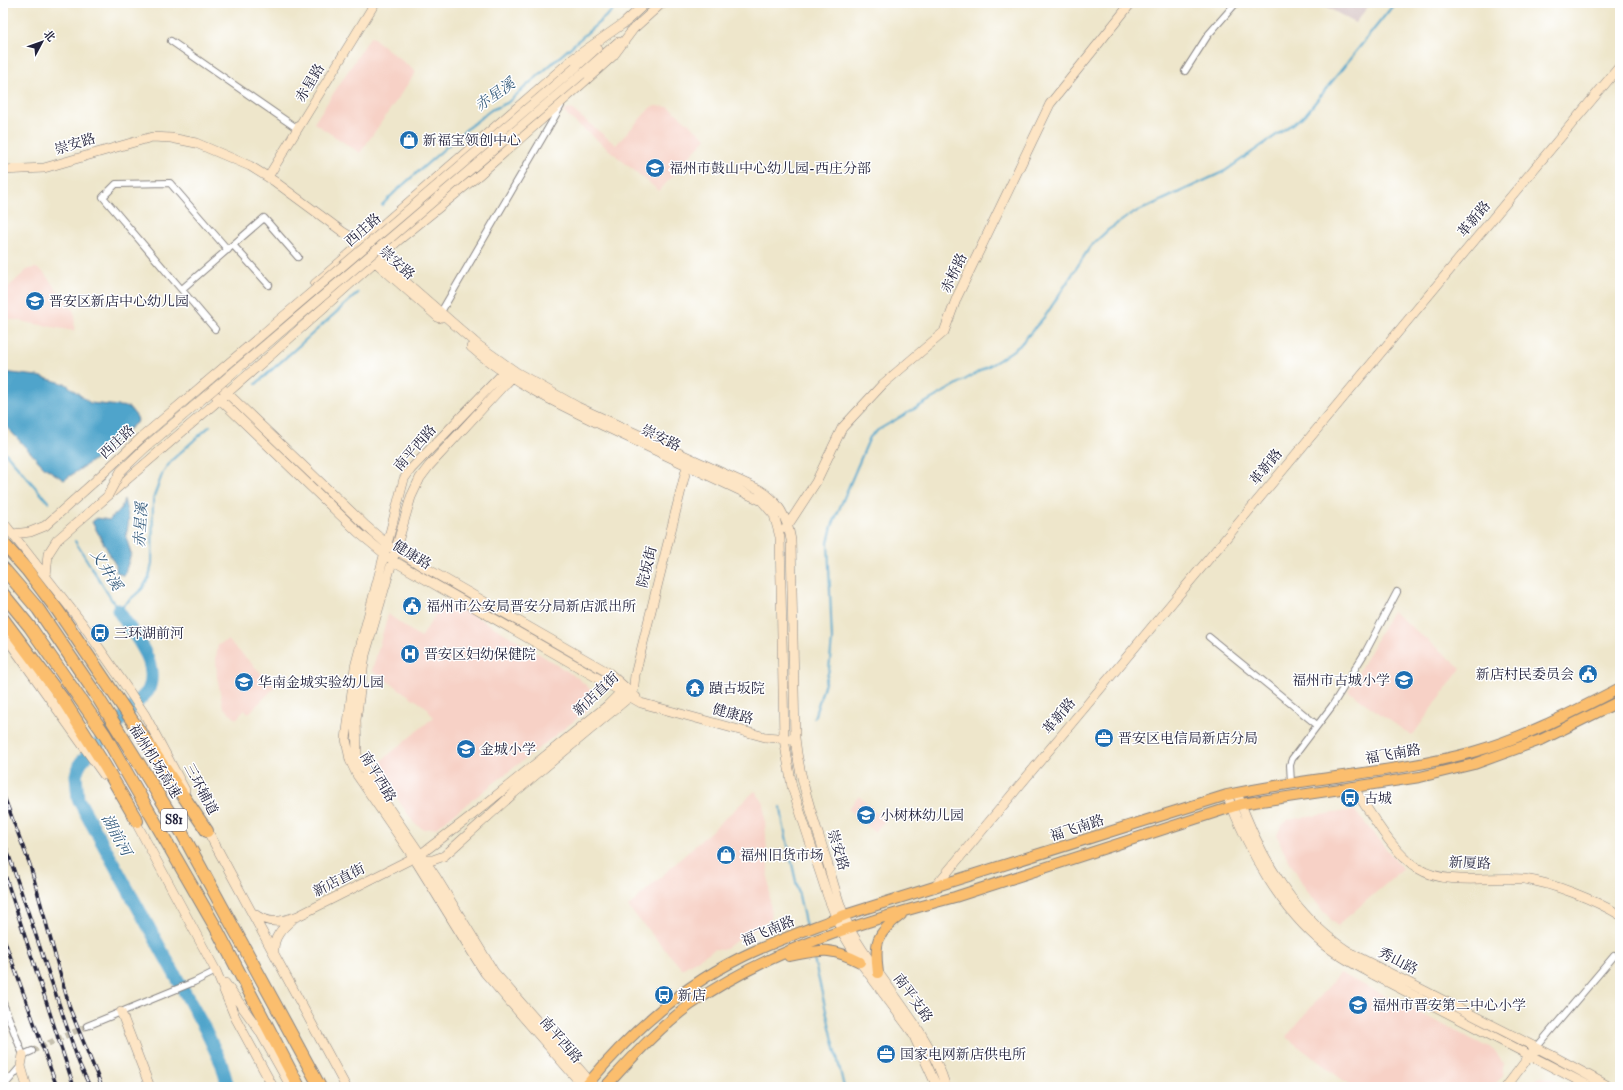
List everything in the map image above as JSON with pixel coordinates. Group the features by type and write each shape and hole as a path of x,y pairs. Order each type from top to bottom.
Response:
{"highway":[{"path":"3,543 27,570 58,611 123,704 138,730 207,831"},
{"name":"福州机场高速","path":"3,568 38,609 64,646 97,696 182,833 320,1087"},
{"name":"福州机场高速","path":"3,594 30,627 105,734 216,928 299,1087"},
{"path":"3,619 62,698 86,742 137,822"}],"main road":[{"name":"福飞南路","path":"588,1086 648,1020 682,993 728,964 789,936 840,917 1232,794 1291,783 1413,765 1473,752 1548,724 1620,688"},
{"name":"福飞南路","path":"605,1087 642,1048 689,1006 721,985 769,960 794,952 823,938 910,908 955,897 1236,805 1427,776 1491,759 1543,740 1620,701"},
{"path":"878,972 876,954 877,939 890,923 910,908"},
{"path":"794,952 828,950 837,952 860,962"}],"street":[{"name":"赤星路","path":"268,177 375,3"},
{"name":"西庄路","path":"579,71 646,3"},
{"name":"西庄路","path":"97,479 142,437 579,71 634,28 662,3"},
{"name":"赤桥路","path":"780,537 816,482 842,428 883,384 944,332 957,297 1050,104 1131,3"},
{"path":"1185,71 1208,35 1236,3"},
{"path":"13,534 37,530 63,510 360,245 574,58 627,21"},
{"path":"46,576 48,554 54,543 377,260 564,100 613,56 634,28"},
{"path":"171,41 298,129"},
{"name":"革新路","path":"934,888 1620,66"},
{"path":"108,495 121,471 149,444 579,71"},
{"path":"441,312 564,100"},
{"name":"崇安路","path":"3,170 44,168 140,139 157,136 202,146 250,166 268,177 360,245 486,360 578,406 758,489 778,506 788,525 791,540 795,738 802,779 840,917"},
{"path":"215,329 102,196 116,184 170,182 228,250"},
{"path":"182,289 264,218 298,257"},
{"path":"233,245 268,286"},
{"name":"崇安路","path":"377,260 441,312 510,372 559,404 762,501 774,515 780,537 784,739 787,761 795,797 846,930"},
{"name":"南平西路","path":"392,547 401,488 408,473 510,372"},
{"name":"南平西路","path":"510,372 424,472 411,497 392,547 355,667 348,712 347,746 350,760 357,775 420,857 503,984 588,1086"},
{"name":"健康路","path":"211,377 366,526 392,547 609,674 624,689"},
{"name":"健康路","path":"204,384 359,533 389,558 624,689 641,703 756,734 784,739 795,738"},
{"name":"院坂街","path":"635,675 687,466"},
{"name":"三环辅道","path":"3,522 82,623 145,715 346,1087"},
{"path":"1291,783 1290,765 1292,759 1332,706 1366,651 1396,592"},
{"path":"3,633 86,742"},
{"path":"1209,637 1317,725"},
{"name":"新店直街","path":"298,916 420,857 607,706 624,689 635,675"},
{"name":"新店直街","path":"420,857 433,860 444,856 514,793 632,695 635,675"},
{"name":"新厦路","path":"1353,787 1396,848 1412,864 1424,872 1446,877 1530,880 1574,894 1620,915"},
{"name":"秀山路","path":"1232,794 1246,839 1269,879 1295,915 1322,942 1340,956 1374,975 1610,1087"},
{"path":"137,822 216,970 235,1017 273,1087"},
{"path":"252,912 269,922 282,921 298,916"},
{"path":"274,952 273,946 277,936 285,926 298,916"},
{"name":"南平支路","path":"846,930 860,962 912,1032 937,1087"},
{"name":"南平支路","path":"846,930 917,1025 935,1059 946,1087"},
{"path":"1506,1087 1533,1051 1614,956"},
{"path":"87,1026 194,982 216,970"},
{"path":"216,970 259,1030 291,1087"},
{"path":"3,1003 23,1055 21,1066 27,1087"},
{"path":"121,1012 150,1087"},
{"path":"23,1055 32,1051"},
{"name":"秀山路","path":"1533,1051 1591,1087"},
{"path":"3,1086 21,1066"}],"shaded area":[{"path":"1320,3 1371,3 1355,23"},
{"path":"371,36 416,72 360,153 314,123"},
{"name":"福州市鼓山中心幼儿园-西庄分部","path":"651,107 669,107 706,138 659,191 563,112 570,108 616,145"},
{"name":"晋安区新店中心幼儿园","path":"36,268 43,272 73,310 75,316 74,331 3,318 3,292 28,269"},
{"name":"金城小学","path":"445,599 578,678 590,689 593,702 588,710 436,828 423,829 414,823 375,766 434,717 428,711 429,709 372,671 388,614 421,638"},
{"name":"福州市古城小学","path":"1392,611 1461,668 1412,736 1348,691"},
{"name":"华南金城实验幼儿园","path":"228,640 275,687 248,714 245,710 236,719 223,707 217,677 216,657 218,645"},
{"name":"福州旧货市场","path":"755,791 764,803 771,919 722,950 715,949 682,969 628,907"},
{"name":"小树林幼儿园","path":"859,796 885,821 874,832 848,809"},
{"path":"1354,810 1403,869 1337,926 1305,888 1283,850 1277,835 1281,826 1287,820"},
{"name":"福州市晋安第二中心小学","path":"1340,973 1495,1051 1503,1064 1503,1075 1493,1087 1352,1087 1286,1037"},
{"path":"1542,1076 1567,1087 1532,1087 1537,1079"}],"water":[{"path":"3,372 37,376 66,384 90,403 129,407 137,417 138,421 95,459 64,480 44,467 3,423"},
{"path":"124,499 129,520 126,536 131,554 124,576 116,572 116,566 92,522 97,518 109,520 121,509"}],"waterway":[{"name":"赤星溪","path":"382,205 469,127 491,110 507,103 621,3"},
{"path":"814,718 829,670 832,640 828,543 832,526 870,437 878,430 999,360 1019,346 1046,315 1090,247 1108,230 1130,215 1225,171 1305,115 1395,3"},
{"name":"赤星溪","path":"256,384 358,293"},
{"name":"赤星溪","path":"75,541 118,610 142,589 149,577 152,564 153,499 163,472 173,459 210,426"},
{"name":"义井溪","path":"3,450 49,503"},
{"name":"湖前河","path":"118,610 137,638 148,659 151,670 151,680 148,691 81,762 76,775 78,799 206,1031 222,1065 228,1087"},
{"path":"781,807 783,823 806,927"},
{"path":"813,955 844,1087"}],"tunnel":[{"path":"32,1051 87,1026"}],"railway":[{"path":"3,794 30,865 70,1009 102,1087"},
{"path":"3,838 79,1063 90,1087"},
{"path":"3,869 74,1087"},
{"path":"3,936 57,1087"}],"place":[{"name":"新福宝领创中心","path":"409,140"},
{"name":"福州市鼓山中心幼儿园-西庄分部","path":"655,168"},
{"name":"晋安区新店中心幼儿园","path":"35,301"},
{"name":"福州市公安局晋安分局新店派出所","path":"412,606"},
{"name":"三环湖前河","path":"100,633"},
{"name":"晋安区妇幼保健院","path":"410,654"},
{"name":"新店村民委员会","path":"1588,674"},
{"name":"福州市古城小学","path":"1404,680"},
{"name":"华南金城实验幼儿园","path":"244,682"},
{"name":"蹟古坂院","path":"695,688"},
{"name":"晋安区电信局新店分局","path":"1104,738"},
{"name":"金城小学","path":"466,749"},
{"name":"古城","path":"1350,798"},
{"name":"小树林幼儿园","path":"866,815"},
{"name":"福州旧货市场","path":"726,855"},
{"name":"新店","path":"664,995"},
{"name":"福州市晋安第二中心小学","path":"1358,1005"},
{"name":"国家电网新店供电所","path":"886,1054"}]}
